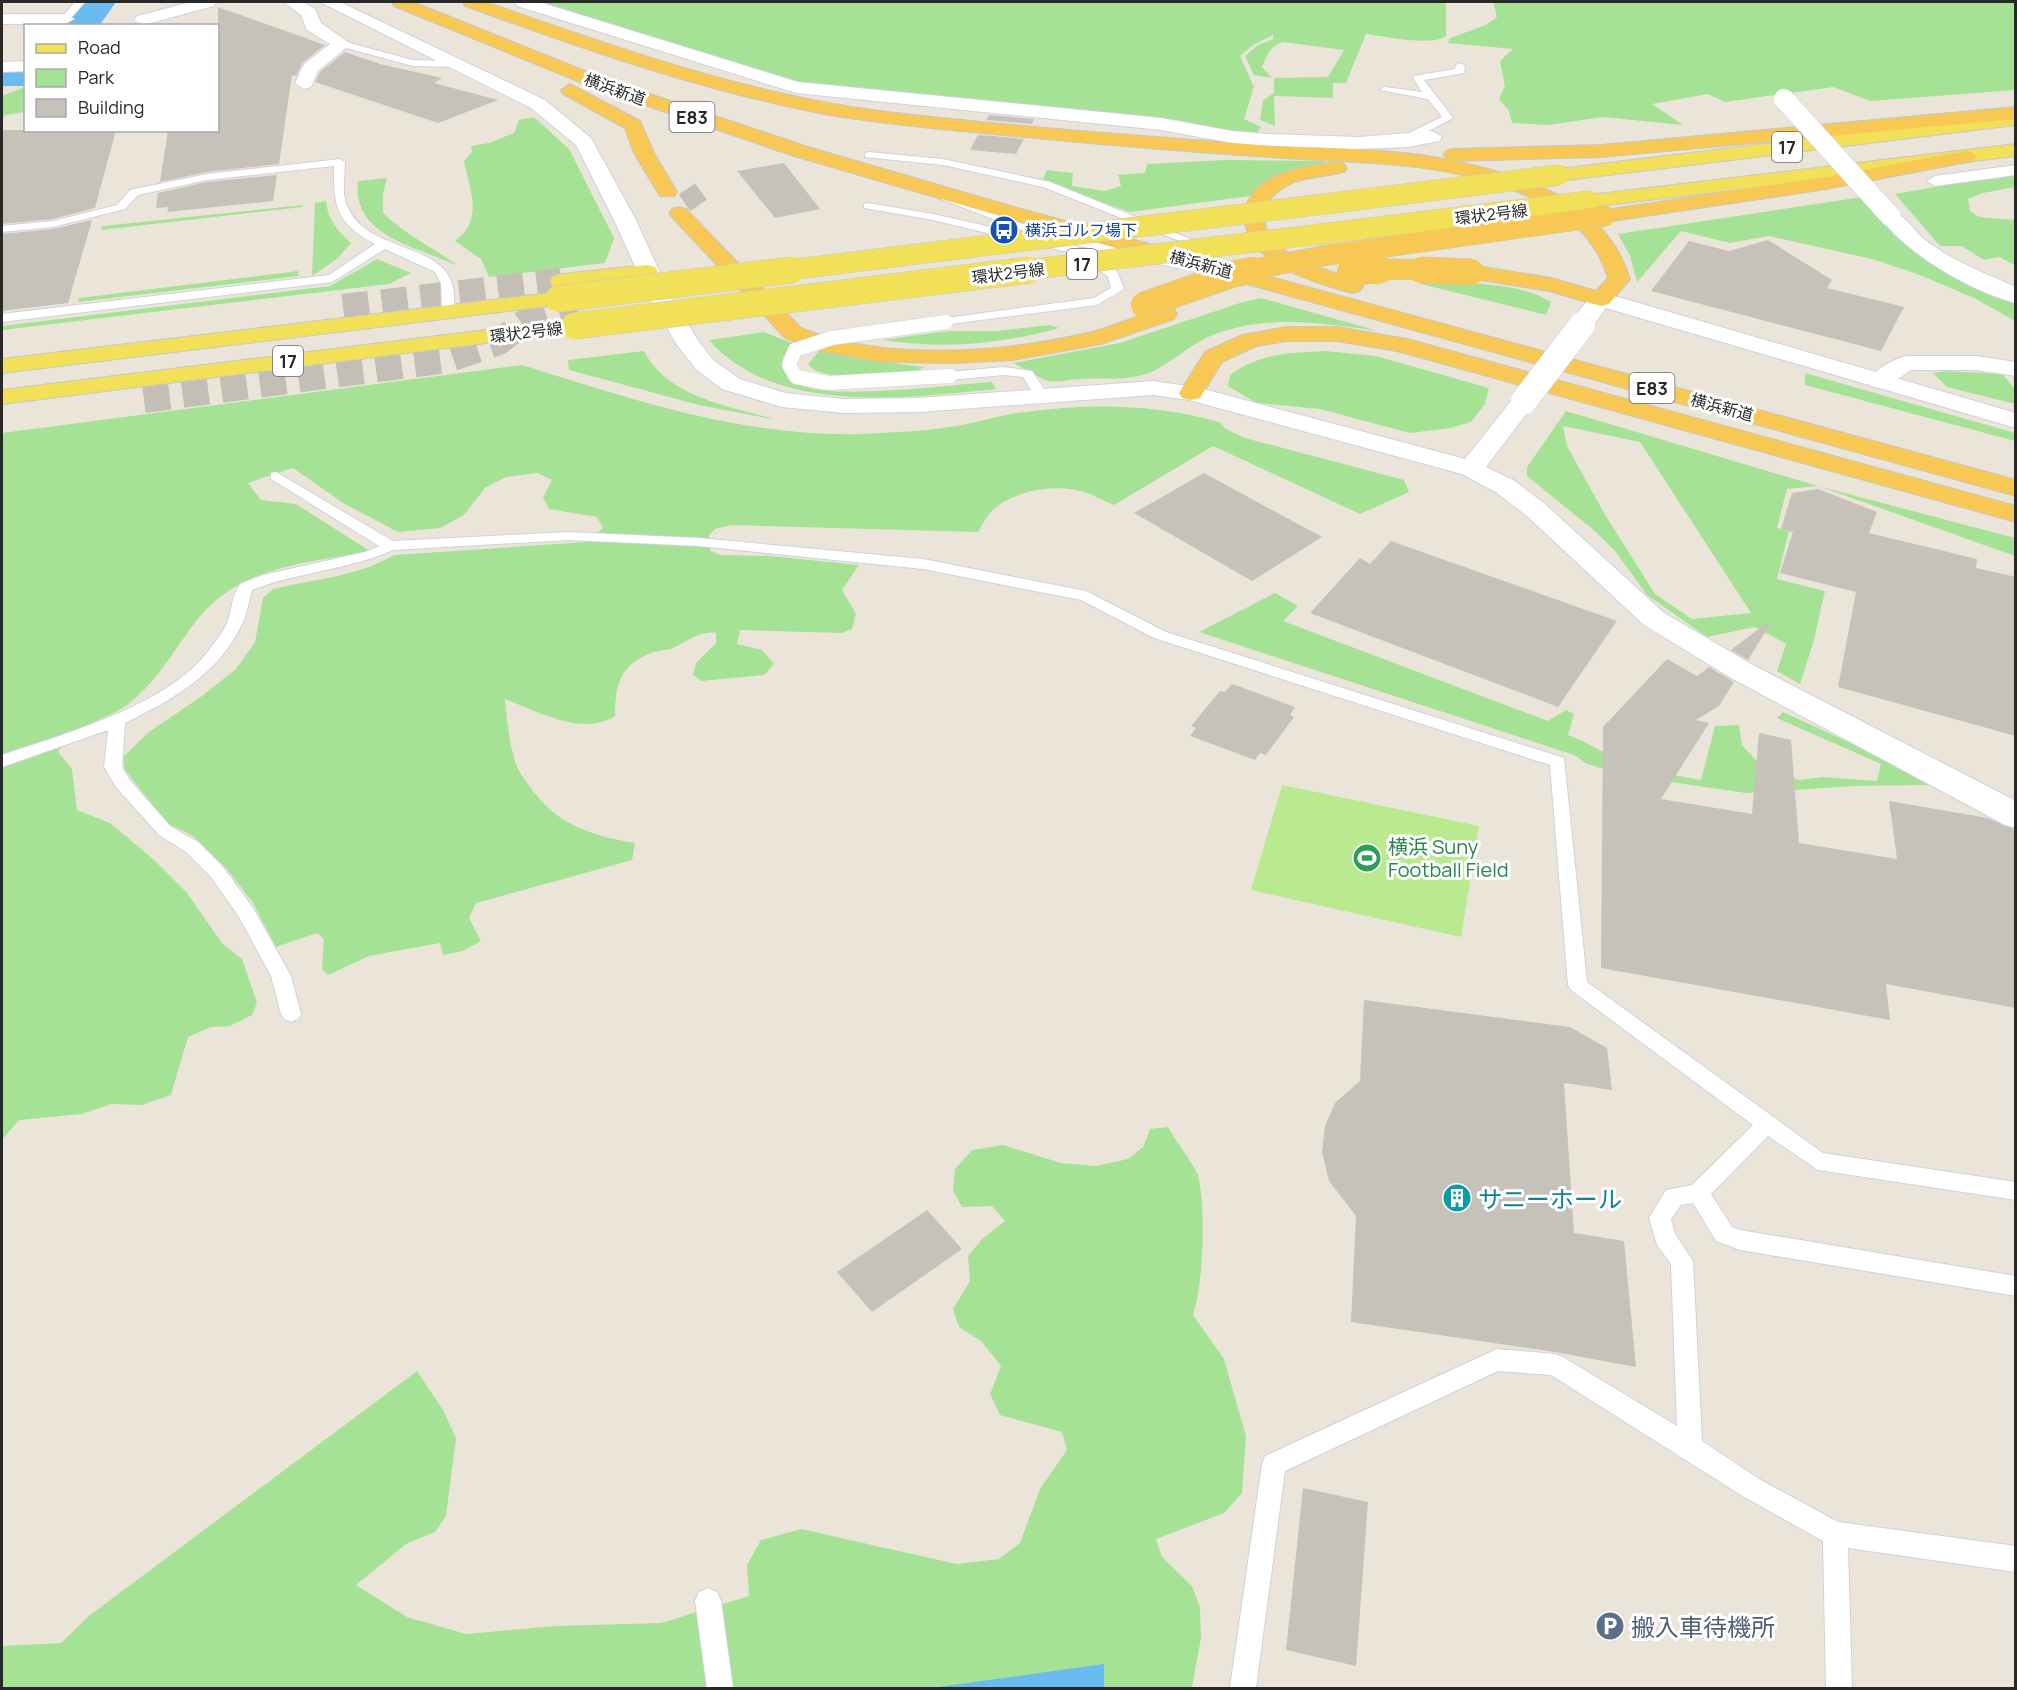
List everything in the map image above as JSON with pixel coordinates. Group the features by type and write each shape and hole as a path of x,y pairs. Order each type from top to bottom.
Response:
{"highway":[{"name":"横浜新道","path":"400,2 458,28 716,126 932,191 2016,488"},
{"name":"横浜新道","path":"442,2 652,85 869,155 993,191 1194,243 2016,468"},
{"path":"471,2 637,60 724,86 843,111 888,125 1124,150 1195,146 1324,156 1601,151 2016,114"},
{"path":"458,28 633,124 674,166 675,186"},
{"path":"690,211 735,272 793,333 820,344 880,355 954,356 1013,353 1093,339 1166,314 1265,285 1322,274 1396,269 1471,272 1542,283 1596,283 1620,279 1606,243 1583,219 1543,195 1517,184 1478,173 1385,156"},
{"path":"880,355 950,351 1021,342 1073,330 1233,274 1322,256 1597,209 1826,183 1966,157"},
{"path":"1358,288 1275,253 1255,231 1253,217 1256,202 1264,192 1282,181 1302,174 1335,168 1378,167 1459,176 1529,197 1564,217 1585,242 1594,261 1596,283"},
{"path":"1191,393 1213,357 1250,340 1287,333 1358,338 1399,344 2016,514"}],"main road":[{"name":"環状2号線","path":"2,397 567,302 1558,175 2016,120"},
{"path":"1966,157 2016,150"},
{"name":"環状2号線","path":"2,366 448,312 1597,209"},
{"path":"567,302 648,272"},
{"path":"567,302 659,295"},
{"path":"2,349 343,306"},
{"path":"2,418 144,400"}],"street":[{"path":"144,20 208,2"},
{"path":"292,2 309,13 313,26 342,44 310,68 304,83"},
{"path":"328,2 538,104 584,142 625,220 659,295 689,345 705,365 731,384 782,400 844,406 919,405 1132,388 1191,393 1471,469 1506,487 1536,510 1654,619 1743,672 2016,817"},
{"path":"523,2 796,87 1161,124 1232,137 1358,143 1408,141 1432,137"},
{"path":"6,16 62,22"},
{"path":"2,67 24,66"},
{"path":"1784,99 1891,218 1903,235 1926,252 2016,296"},
{"path":"1935,181 2016,170"},
{"path":"1471,469 1582,325 1596,283 1879,381 2016,421"},
{"path":"1879,381 1906,363 1976,363 2016,369"}],"lane":[{"path":"62,22 80,2"},
{"path":"342,44 413,63 453,63"},
{"path":"1408,73 1422,77 1460,71 1460,65"},
{"path":"1408,141 1418,133 1448,118 1443,108 1421,86 1418,78 1422,77"},
{"path":"1384,90 1432,97"},
{"path":"2,229 53,224 122,207 134,192 207,177 340,162 341,207 350,223 382,245 431,263 440,270 446,279 448,312"},
{"path":"868,206 1072,249 1113,274 1118,289 1097,301 832,338 795,350 789,365 796,377 828,383 1003,371 1027,374 1041,395"},
{"path":"2,318 332,278 382,245"},
{"path":"276,476 390,546"},
{"path":"2,761 117,720 164,696 195,674 224,646 242,612 245,587 268,578 370,555 390,546 569,536 699,542 923,564 1086,596 1160,635 1558,762 1578,985 1818,1161 2016,1191"},
{"path":"117,720 113,767 122,783 165,831 192,847 217,872 246,913 281,976 291,1014"},
{"path":"1690,1447 1682,1261 1665,1238 1660,1218 1674,1197 1698,1193 1767,1124"},
{"path":"1698,1193 1724,1234 1740,1240 2016,1286"},
{"path":"1243,1689 1274,1464 1497,1360 1555,1365 1690,1447 1750,1487 1835,1533 2016,1559"},
{"path":"1835,1533 1839,1689"},
{"path":"708,1601 720,1689"}],"green space":[{"path":"544,2 1446,2 1446,36 1430,41 1419,41 1366,34 1346,83 1333,83 1333,98 1274,96 1275,126 1260,120 1263,100 1274,93 1274,78 1328,77 1344,50 1283,42 1275,46 1262,67 1272,78 1254,75 1245,56 1258,45 1273,39 1273,35 1253,45 1240,56 1254,87 1244,119 1261,127 1256,135 1140,117 826,95 549,7"},
{"path":"1493,2 2015,2 2015,90 1870,101 1833,87 1725,102 1708,94 1652,104 1683,125 1603,117 1548,125 1512,123 1509,111 1499,99 1505,86 1500,61 1513,49 1448,43 1450,38 1486,25 1497,17"},
{"path":"24,87 24,112 5,115 2,119 2,96"},
{"path":"534,117 569,149 614,238 605,263 489,277 481,259 455,241 464,233 472,215 473,205 464,161 472,152 471,146 489,143 514,133 519,120"},
{"path":"1226,160 1324,161 1327,166 1257,195 1130,212 1042,181 1047,170 1073,173 1072,186 1105,191 1121,186 1118,175 1145,173 1147,164"},
{"path":"2015,173 2015,187 1983,193 1968,199 1970,211 1979,217 2015,220 2015,265 1999,257 1984,260 1962,246 1940,246 1895,194"},
{"path":"387,178 383,194 383,213 400,228 458,266 407,246 376,227 365,215 359,200 358,181"},
{"path":"1862,197 1895,236 1922,256 2015,301 2015,321 1976,299 1920,275 1872,259 1769,236 1730,243 1681,231 1637,282 1630,256 1618,234"},
{"path":"326,201 334,224 351,243 337,259 312,276 315,203"},
{"path":"303,205 302,207 101,230 103,226"},
{"path":"377,259 411,273 389,284 2,330 2,326 330,286"},
{"path":"298,271 298,276 78,302 79,298"},
{"path":"1417,283 1503,286 1520,289 1551,302 1546,315"},
{"path":"1261,298 1378,331 1301,322 1243,326 1207,338 1152,372 1122,378 1049,381 1013,363 1120,343"},
{"path":"1050,325 1059,328 993,342 971,344 905,343 882,340 948,331 997,331"},
{"path":"764,332 794,344 783,357 784,370 797,383 812,388 861,392 992,382 996,389 923,396 883,397 844,396 805,391 769,381 737,364 709,340"},
{"path":"644,351 668,380 684,390 702,398 777,420 699,405 569,370 568,360"},
{"path":"819,351 864,360 924,367 919,370 877,375 828,374 808,364"},
{"path":"1325,351 1376,356 1489,388 1485,404 1471,422 1451,428 1410,433 1320,409 1256,403 1228,386 1230,375 1252,362 1299,352"},
{"path":"522,365 690,414 776,430 819,434 929,430 1018,413 1074,407 1123,407 1171,412 1219,422 1226,429 1245,438 1404,480 1409,492 1360,514 1213,446 1114,505 1088,493 1064,488 1031,491 1011,498 994,509 978,532 731,525 715,529 709,535 710,551 722,555 770,556 859,565 842,590 856,614 852,629 842,633 740,630 737,644 762,650 774,664 764,675 701,681 693,675 696,663 716,643 716,633 699,635 673,648 651,653 632,664 621,677 618,686 615,716 602,722 589,724 560,720 505,699 510,740 516,764 538,798 561,818 574,825 602,836 635,843 632,860 476,903 469,918 481,941 463,951 443,955 440,943 369,956 328,975 322,969 324,939 317,933 276,947 253,903 227,869 193,836 167,823 125,770 123,757 149,732 202,696 236,669 255,642 263,598 273,589 350,573 394,555 587,542 603,528 597,517 549,509 543,497 552,480 537,473 506,477 485,488 464,515 440,528 398,532 343,503 293,468 248,483 261,500 296,504 370,551 298,564 254,577 233,588 214,602 197,620 159,673 142,692 122,708 75,733 58,752 72,769 77,810 110,823 153,859 187,893 222,943 242,959 257,1003 252,1015 230,1026 211,1027 188,1037 171,1095 142,1105 111,1104 82,1114 19,1120 2,1140 2,433"},
{"path":"1946,371 2002,374 2015,389 2015,404 1947,387 1933,373"},
{"path":"1805,373 2015,433 2015,441 1805,385"},
{"path":"1566,411 1818,486 1787,489 1777,528 1789,531 1777,579 1825,591 1814,640 1800,684 1777,671 1786,644 1755,627 1707,637 1647,595 1615,551 1596,532 1527,476 1527,467","holes":["1563,426 1640,442 1751,613 1692,619 1655,594 1604,513 1567,446"]},
{"path":"1818,486 2015,538 2015,556"},
{"path":"1275,593 1298,606 1283,621 1548,721 1566,710 1574,714 1568,735 1621,760 1643,767 1701,780 1715,726 1739,725 1742,745 1763,768 1799,780 1822,777 1877,781 1881,764 1777,718 1783,712 1883,758 1930,785 1854,786 1746,793 1629,776 1587,764 1574,755 1199,632"},
{"name":"横浜 Suny Football Field","path":"1282,785 1479,826 1461,937 1251,890"},
{"path":"1168,1127 1196,1171 1201,1190 1202,1265 1193,1315 1224,1359 1246,1436 1242,1493 1224,1513 1156,1539 1162,1557 1192,1586 1200,1608 1201,1638 1192,1687 2,1688 2,1646 61,1643 90,1615 417,1371 443,1410 456,1438 446,1516 435,1532 406,1544 356,1585 407,1617 466,1634 555,1626 661,1623 749,1596 747,1565 761,1540 801,1529 957,1564 999,1559 1020,1543 1040,1489 1067,1450 1062,1432 1000,1415 990,1394 1001,1366 981,1341 959,1327 953,1309 970,1281 968,1256 982,1239 1005,1221 992,1206 962,1207 953,1191 955,1169 972,1150 1003,1145 1061,1163 1096,1166 1128,1159 1143,1147 1150,1129"}],"water":[{"path":"1104,1664 1104,1688 938,1688 938,1687"}],"building":[{"path":"218,7 325,45 303,62 296,76 292,75 279,164 207,172 160,182 168,132 219,132"},
{"path":"345,52 380,64 442,78 434,83 498,100 438,123 315,82 320,72"},
{"path":"989,115 1034,119 1032,124 986,120"},
{"path":"2,130 115,132 95,208 53,219 2,224"},
{"path":"978,135 1024,139 1016,154 970,150"},
{"path":"784,163 820,209 775,218 737,171"},
{"path":"277,175 273,201 167,212 169,207 156,208 158,193 207,182"},
{"path":"92,220 68,303 2,311 2,234 53,229"},
{"path":"1768,240 1832,280 1827,288 1904,307 1881,351 1651,291 1689,241 1729,251"},
{"path":"1204,473 1322,537 1252,581 1134,513"},
{"path":"1818,489 1877,512 1869,533 1977,559 1976,568 2016,577 2016,736 1838,687 1856,592 1780,573 1793,532 1781,529 1792,493"},
{"path":"1391,541 1617,621 1558,707 1310,613 1360,558 1370,564"},
{"path":"1768,622 1770,624 1748,660 1731,650"},
{"path":"1667,659 1697,676 1709,667 1734,682 1719,706 1696,720 1709,723 1661,799 1752,814 1759,733 1791,740 1799,843 1897,859 1889,801 1987,818 2016,830 2016,1008 1886,984 1890,1020 1601,968 1603,727"},
{"path":"1232,684 1295,707 1290,715 1294,717 1266,755 1260,753 1255,760 1190,736 1196,728 1191,726 1220,691 1225,692"},
{"name":"サニーホール","path":"1364,1000 1570,1027 1607,1048 1612,1090 1564,1083 1574,1233 1624,1241 1636,1367 1555,1352 1351,1322 1356,1216 1329,1181 1322,1152 1325,1126 1335,1103 1360,1081"},
{"path":"927,1210 962,1249 872,1312 837,1272"},
{"path":"1303,1488 1368,1502 1356,1666 1286,1650"}],"waterway":[{"path":"80,24 97,2"},
{"path":"2,74 24,74"}],"tunnel":[{"path":"687,189 701,209"},
{"path":"343,307 561,281"},
{"path":"144,400 447,360 499,342 529,319 576,304"}],"place":[{"name":"横浜ゴルフ場下","path":"1004,230"},
{"name":"横浜 Suny Football Field","path":"1367,858"},
{"name":"サニーホール","path":"1457,1198"},
{"name":"搬入車待機所","path":"1610,1626"}]}
